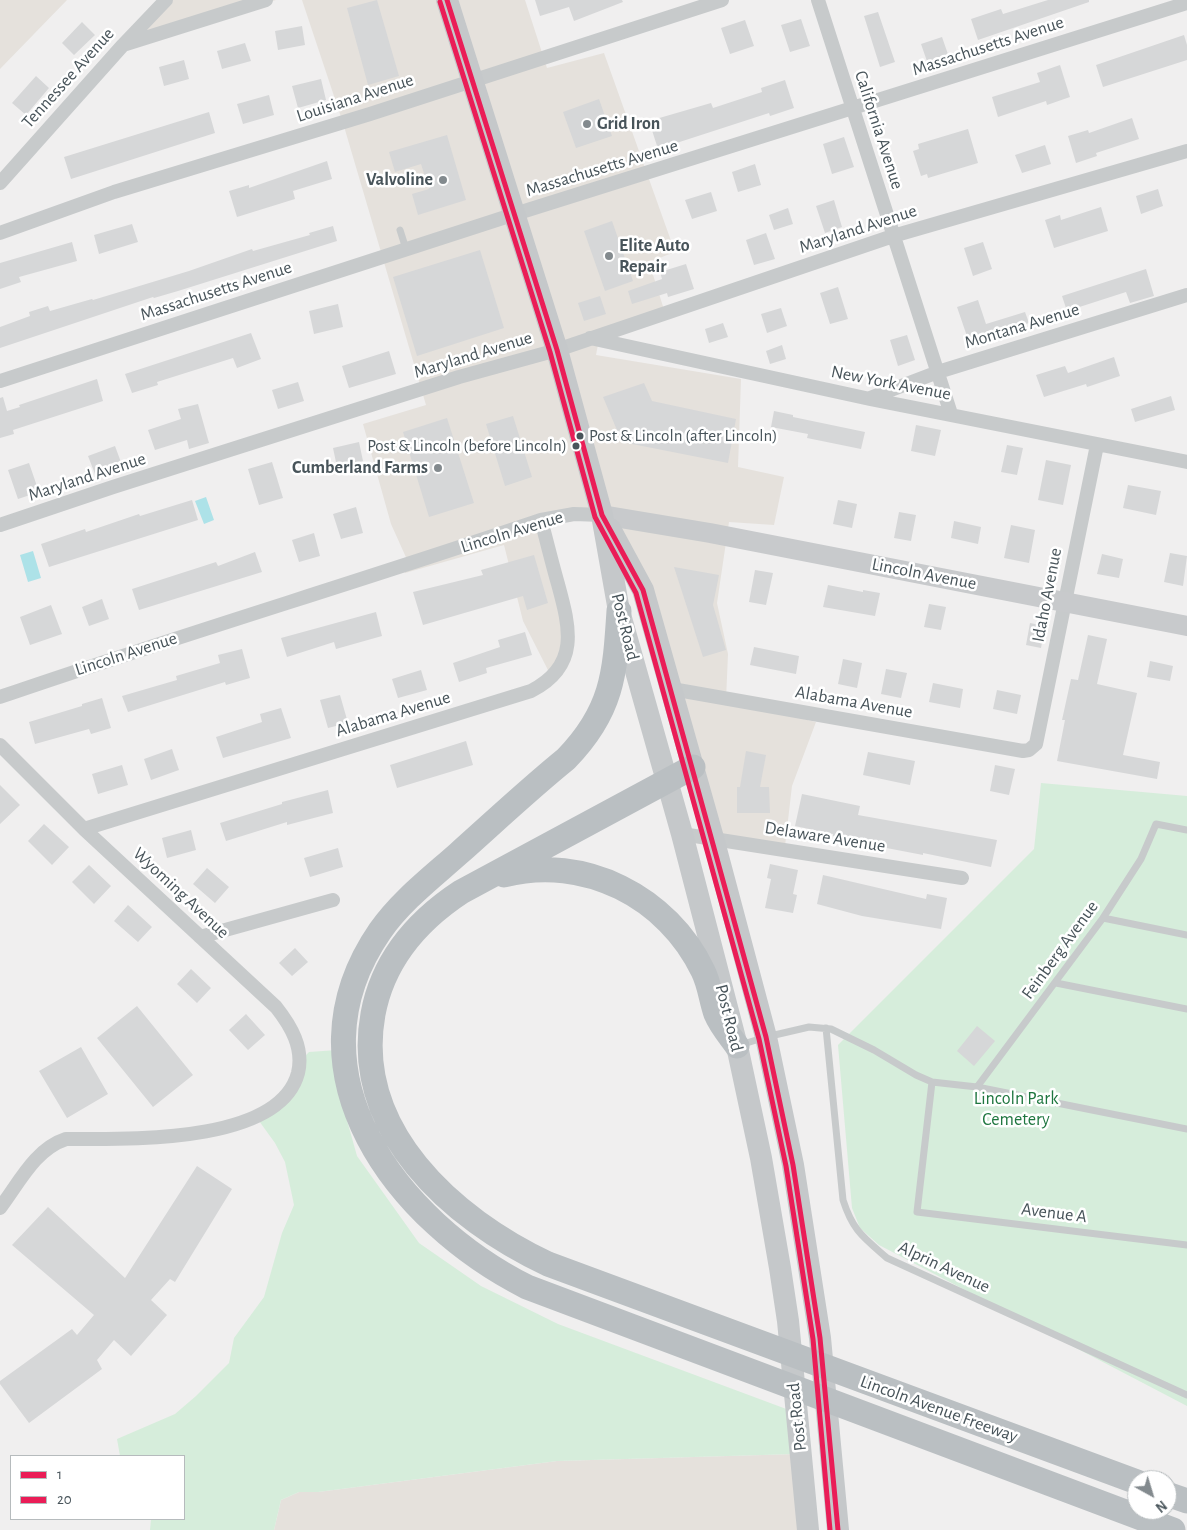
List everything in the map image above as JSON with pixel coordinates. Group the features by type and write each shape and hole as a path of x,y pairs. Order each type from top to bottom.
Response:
{"highway":[{"path":"619,610 615,672 600,713 585,738 566,758 414,893 390,919 362,963 349,1004 345,1031 346,1072 360,1123 380,1160 414,1204 457,1243 502,1273 538,1292 1173,1530"},
{"path":"475,885 666,779 693,767"},
{"path":"475,885 509,874 546,870 583,875 619,886 636,894 663,916 685,942 703,971 717,1016 737,1046"},
{"name":"Lincoln Avenue Freeway","path":"475,885 448,900 423,921 401,946 379,988 371,1027 371,1065 382,1109 395,1136 414,1163 454,1205 482,1227 512,1246 572,1274 1127,1478"}],"main road":[{"name":"Post Road","path":"447,0 557,350 602,515 619,610 682,834 737,1046 760,1158 782,1286 808,1530"},
{"name":"Post Road","path":"602,515 643,590 672,689 766,1036 792,1164 820,1338 838,1530"}],"street":[{"name":"Tennessee Avenue","path":"0,183 122,45 166,0"},
{"path":"122,45 266,0"},
{"name":"Louisiana Avenue","path":"0,233 114,192 360,117 722,0"},
{"name":"California Avenue","path":"818,0 951,414"},
{"name":"Massachusetts Avenue","path":"0,381 515,214 1187,3"},
{"name":"Maryland Avenue","path":"0,526 114,487 459,378 557,350 893,236 1187,151"},
{"name":"Montana Avenue","path":"870,398 938,372 1187,295"},
{"name":"New York Avenue","path":"589,338 1096,445 1187,462"},
{"name":"Idaho Avenue","path":"1029,750 1036,744 1096,445"},
{"name":"Lincoln Avenue","path":"0,697 163,641 311,596 541,520 574,514 602,515 710,533 1187,626"},
{"name":"Alabama Avenue","path":"84,829 531,690 547,683 560,668 566,654 569,639 568,619 541,520"},
{"name":"Alabama Avenue","path":"672,689 1023,751 1029,750"},
{"name":"Wyoming Avenue","path":"0,745 84,829 284,1017 291,1029 300,1054 300,1066 293,1086 287,1095 259,1114 198,1134 152,1139 66,1139 54,1143 43,1151 0,1208"},
{"name":"Delaware Avenue","path":"682,834 962,878"},
{"path":"200,937 333,900"}],"lane":[{"path":"400,230 406,249"},
{"name":"Feinberg Avenue","path":"977,1087 1103,918 1141,859 1156,824 1187,830"},
{"path":"1103,918 1187,935"},
{"path":"1056,983 1187,1009"},
{"path":"737,1046 766,1036 809,1027 826,1028 874,1050 916,1076 932,1082 977,1087 1187,1129"},
{"name":"Alprin Avenue","path":"826,1028 843,1200 849,1218 858,1233 886,1258 1187,1395"},
{"name":"Avenue A","path":"932,1082 918,1212 1187,1245"}],"shaded area":[{"path":"0,0 67,0 0,69"},
{"path":"169,0 276,0 130,44"},
{"path":"302,0 525,0 547,68 604,53 675,252 649,262 666,316 599,339 596,355 741,379 738,467 784,477 774,525 729,522 717,603 728,654 726,700 816,722 792,786 785,846 715,835 605,507 538,525 569,631 550,674 523,621 504,545 405,573 404,570 409,564 391,524 363,424 426,405 343,123"},
{"path":"796,1454 804,1530 274,1530 281,1500 299,1492 318,1492 557,1461"}],"green space":[{"name":"Lincoln Park Cemetery","path":"1041,783 1187,796 1187,1406 879,1245 860,1228 852,1208 838,1045 1034,849"},
{"path":"337,1050 341,1099 357,1156 419,1243 481,1286 558,1324 789,1410 796,1454 557,1461 318,1492 299,1492 281,1500 274,1530 150,1530 151,1520 185,1520 185,1455 120,1455 117,1439 175,1414 196,1396 229,1363 234,1338 264,1297 282,1233 294,1205 285,1162 275,1143 254,1114 284,1092 294,1068 309,1052"}],"water":[{"path":"206,497 214,520 204,524 195,501"},
{"path":"33,551 41,578 28,582 20,555"}],"building":[{"path":"377,0 399,76 368,85 347,8"},
{"path":"535,0 622,0 623,2 574,21 569,7 540,16"},
{"path":"1048,0 1089,0 1089,2 978,40 971,19 1001,9 1003,14"},
{"path":"878,12 895,62 880,67 864,16"},
{"path":"801,19 810,46 790,52 781,25"},
{"path":"745,20 754,46 730,54 721,28"},
{"path":"82,22 95,35 74,55 62,43"},
{"path":"302,26 305,45 278,50 275,31"},
{"path":"1184,35 1187,45 1187,60 1103,87 1096,65"},
{"path":"942,37 950,60 929,67 921,44"},
{"path":"245,43 251,61 222,69 217,51"},
{"path":"184,60 189,79 164,86 159,67"},
{"path":"1060,65 1070,97 1047,105 1046,101 998,117 992,97 1040,82 1037,73"},
{"path":"36,76 49,88 26,115 12,103"},
{"path":"321,79 326,100 298,108 292,86"},
{"path":"785,80 794,108 770,116 769,113 658,149 649,121 711,103 713,108 762,92 761,88"},
{"path":"269,95 274,115 243,124 237,104"},
{"name":"Grid Iron","path":"599,99 612,136 576,148 563,112"},
{"path":"209,112 215,133 71,179 64,157"},
{"path":"1132,118 1139,139 1096,153 1097,156 1076,163 1068,136 1088,130 1089,133"},
{"path":"968,129 978,163 928,178 927,174 921,176 913,151 919,149 918,144"},
{"name":"Valvoline","path":"447,135 466,200 418,215 412,194 429,189 421,164 395,172 389,152"},
{"path":"844,137 854,167 832,174 823,144"},
{"path":"1045,145 1051,164 1022,173 1015,155"},
{"path":"327,161 332,179 293,191 295,199 237,217 229,191 249,185 249,188"},
{"path":"755,164 761,185 738,192 732,172"},
{"path":"1158,189 1163,206 1141,214 1136,196"},
{"path":"711,192 717,211 692,219 685,200"},
{"path":"834,200 842,227 825,233 816,206"},
{"path":"1101,207 1108,231 1054,248 1045,220 1060,215 1061,220"},
{"path":"788,208 793,224 774,230 769,215"},
{"name":"Elite Auto Repair","path":"612,221 633,281 605,291 584,231"},
{"path":"132,224 138,242 99,254 94,235"},
{"path":"333,226 337,241 178,291 153,297 0,348 0,327 30,316 29,312 48,306 50,311 93,300 189,271 252,249 253,251 310,235 309,233"},
{"path":"766,233 775,259 754,265 746,240"},
{"path":"72,242 77,261 19,277 21,282 0,289 0,263"},
{"path":"983,242 992,269 973,276 964,248"},
{"path":"480,250 504,328 417,356 393,277"},
{"path":"686,264 694,289 668,297 667,293 632,304 628,291 662,279 660,272"},
{"path":"1146,269 1154,296 1130,303 1126,292 1067,311 1062,296"},
{"path":"838,287 848,319 830,324 820,293"},
{"path":"600,296 606,314 584,321 578,303"},
{"path":"978,300 986,324 1025,312 1029,323 990,335 992,341 971,348 957,307"},
{"path":"338,304 343,327 314,334 309,311"},
{"path":"781,308 787,326 767,333 761,314"},
{"path":"723,323 728,337 709,343 705,329"},
{"path":"251,333 261,359 237,368 233,358 157,382 158,385 132,393 125,374"},
{"path":"907,335 915,360 898,366 890,340"},
{"path":"782,345 786,359 770,364 766,351"},
{"path":"389,351 396,374 349,388 342,366"},
{"path":"1114,357 1120,376 1087,387 1086,384 1044,397 1036,375 1065,366 1068,373"},
{"path":"97,379 103,401 13,430 14,434 0,438 0,398 3,397 7,411 20,407 19,405"},
{"path":"298,382 304,401 278,409 272,390"},
{"path":"644,383 652,401 736,419 728,463 622,442 603,397"},
{"path":"1171,396 1175,410 1135,422 1131,409"},
{"path":"198,404 209,443 189,449 187,440 155,450 148,430 181,419 178,409"},
{"path":"774,411 793,415 793,417 865,432 861,449 807,438 808,434 771,427"},
{"path":"513,416 532,477 505,486 486,424"},
{"name":"Cumberland Farms","path":"447,418 474,503 429,517 403,432"},
{"path":"916,425 941,430 935,456 911,451"},
{"path":"359,442 363,461 337,467 333,448"},
{"path":"1007,445 1023,448 1017,475 1001,472"},
{"path":"115,446 122,465 95,474 88,456"},
{"path":"1046,460 1071,465 1063,505 1038,500"},
{"path":"272,462 283,498 259,505 248,469"},
{"path":"29,463 39,492 18,499 8,470"},
{"path":"1128,485 1161,491 1156,515 1123,508"},
{"path":"192,500 198,520 49,567 41,544 85,529 86,532 139,514 140,516"},
{"path":"838,500 857,504 852,528 833,524"},
{"path":"356,507 363,533 341,539 333,514"},
{"path":"899,512 916,515 911,541 894,538"},
{"path":"954,521 981,527 978,544 951,538"},
{"path":"1011,525 1035,530 1029,563 1004,558"},
{"path":"314,533 320,556 299,562 292,540"},
{"path":"255,552 262,572 139,610 132,589 216,562 218,566"},
{"path":"1170,553 1187,556 1183,586 1164,582"},
{"path":"1102,554 1123,559 1119,578 1097,574"},
{"path":"534,555 548,603 527,610 523,596 423,625 413,592 483,575 481,570"},
{"path":"674,567 719,575 713,605 726,650 703,657"},
{"path":"755,570 773,573 766,605 749,602"},
{"path":"828,585 863,592 863,590 880,593 875,616 823,607"},
{"path":"102,599 109,619 89,626 82,607"},
{"path":"929,604 946,607 941,630 924,627"},
{"path":"51,605 62,634 30,645 20,617"},
{"path":"376,612 382,636 336,649 334,642 287,657 281,638"},
{"path":"1030,623 1045,626 1041,648 1026,645"},
{"path":"525,632 532,655 486,668 487,673 459,682 453,663 500,647 498,640"},
{"path":"1088,635 1107,639 1097,684 1137,693 1123,755 1160,762 1157,779 1057,761 1065,720 1062,720 1071,679 1078,680"},
{"path":"754,647 799,656 796,674 750,665"},
{"path":"242,649 250,678 226,685 225,682 128,712 122,696 177,680 176,676 220,663 218,655"},
{"path":"843,659 862,663 857,688 838,684"},
{"path":"1150,661 1173,666 1170,681 1147,677"},
{"path":"886,669 907,673 901,698 881,694"},
{"path":"421,670 427,690 398,698 392,679"},
{"path":"933,683 963,689 960,708 929,702"},
{"path":"997,690 1021,695 1017,714 993,709"},
{"path":"340,695 348,723 328,728 320,700"},
{"path":"102,698 111,728 91,734 89,729 35,744 29,722"},
{"path":"281,708 291,738 223,758 216,737 262,722 260,714"},
{"path":"466,741 473,765 397,788 390,765"},
{"path":"172,749 179,770 151,780 144,759"},
{"path":"746,751 766,755 760,787 769,787 770,813 737,813 737,787 740,787"},
{"path":"868,752 915,761 910,785 863,775"},
{"path":"122,765 128,785 98,794 92,774"},
{"path":"995,765 1015,769 1009,795 990,791"},
{"path":"0,785 20,805 0,824"},
{"path":"328,790 333,813 287,825 287,822 226,841 220,823 282,804 282,802"},
{"path":"802,794 860,806 858,815 997,840 991,867 923,853 923,855 871,845 795,826"},
{"path":"44,824 69,847 52,865 28,841"},
{"path":"191,830 196,850 167,858 162,838"},
{"path":"338,848 343,867 310,877 304,858"},
{"path":"770,864 798,870 793,894 797,895 793,913 765,908 771,879 767,878"},
{"path":"89,865 111,886 94,904 72,882"},
{"path":"207,868 229,887 215,903 193,884"},
{"path":"823,875 926,899 927,894 947,898 941,929 862,916 817,904"},
{"path":"128,905 152,927 138,942 114,921"},
{"path":"295,948 308,962 292,976 279,963"},
{"path":"191,969 211,988 197,1003 177,984"},
{"path":"137,1006 193,1075 153,1107 97,1038"},
{"path":"246,1014 265,1035 248,1050 229,1030"},
{"path":"977,1026 995,1041 974,1066 957,1051"},
{"path":"81,1047 108,1094 67,1118 39,1071"},
{"path":"197,1166 232,1189 175,1282 170,1279 151,1300 167,1315 131,1356 114,1340 97,1360 102,1369 29,1423 0,1384 0,1381 72,1329 77,1335 94,1315 12,1245 48,1207 125,1278"}],"transit line":[{"name":"1","path":"447,0 557,350 602,515 643,590 766,1037 793,1165 820,1338 838,1530"},
{"name":"20","path":"440,2 550,352 595,517 636,593 759,1039 786,1166 813,1339 830,1530"}],"place":[{"name":"Grid Iron","path":"587,124"},
{"name":"Valvoline","path":"443,180"},
{"name":"Elite Auto Repair","path":"609,256"},
{"name":"Post & Lincoln (after Lincoln)","path":"580,436"},
{"name":"Post & Lincoln (before Lincoln)","path":"576,446"},
{"name":"Cumberland Farms","path":"438,468"}]}
